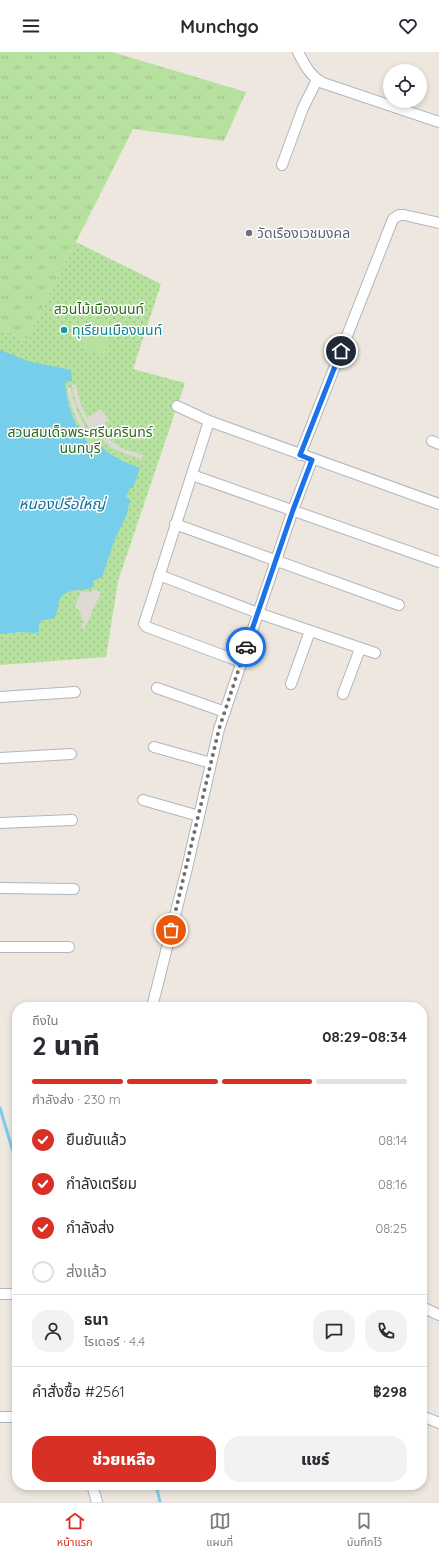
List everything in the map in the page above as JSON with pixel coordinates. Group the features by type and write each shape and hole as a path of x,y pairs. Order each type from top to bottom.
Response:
{"street":[{"path":"298,52 304,65 317,80 439,122"},
{"path":"282,165 303,108 317,80"},
{"path":"300,455 393,219 399,215 404,215 439,223"},
{"path":"177,406 209,421 312,460 439,504"},
{"path":"209,421 144,621 145,626 241,662"},
{"path":"153,1002 219,729 293,510 312,460"},
{"path":"192,475 439,562"},
{"path":"176,524 399,605"},
{"path":"159,575 258,613 375,653"},
{"path":"291,684 310,631"},
{"path":"343,694 360,648"},
{"path":"157,688 225,712"},
{"path":"0,697 75,692"},
{"path":"154,746 211,763"},
{"path":"0,758 71,754"},
{"path":"143,800 198,816"},
{"path":"0,823 72,820"},
{"path":"0,888 74,889"},
{"path":"0,947 70,947"},
{"path":"0,1294 12,1294"},
{"path":"427,1309 439,1315"},
{"path":"0,1417 12,1417"},
{"path":"427,1418 439,1423"},
{"path":"93,1490 97,1502"}],"green space":[{"path":"0,52 112,52 246,92 224,141 133,129 26,341 0,328"},
{"name":"สวนสมเด็จพระศรีนครินทร์ นนทบุรี","path":"76,242 161,284 133,369 185,383 118,581 106,657 0,665 0,328 26,341"},
{"path":"90,318 113,325 105,355 80,348"}],"shaded area":[{"path":"72,384 76,385 80,402 87,418 101,409 109,420 97,429 98,431 121,448 143,455 142,459 112,448 94,432 90,431 76,403"},
{"path":"70,387 77,411 88,432 86,434 77,420 71,405 67,388"},
{"path":"95,589 101,593 84,630 81,627 83,622 80,612 75,606 81,592 84,591 89,593"}],"water":[{"name":"หนองปรือใหญ่","path":"0,350 31,362 71,370 72,381 65,382 66,392 73,418 82,434 93,449 100,445 124,462 140,468 133,488 130,488 126,497 130,499 127,514 115,539 102,577 93,581 93,586 91,588 73,590 63,595 59,600 57,613 55,616 52,619 41,621 39,631 36,633 20,632 0,634"}],"waterway":[{"path":"0,1108 12,1148"},
{"path":"157,1490 160,1502"}],"way so far":[{"path":"171,930 219,729 246,647"}],"place":[{"name":"วัดเรืองเวชมงคล","path":"249,233"},
{"name":"ทุเรียนเมืองนนท์","path":"64,330"}],"route":[{"path":"246,647 293,510 312,460 300,455 341,351"}],"park label":[{"name":"สวนไม้เมืองนนท์","path":"99,309"}]}
